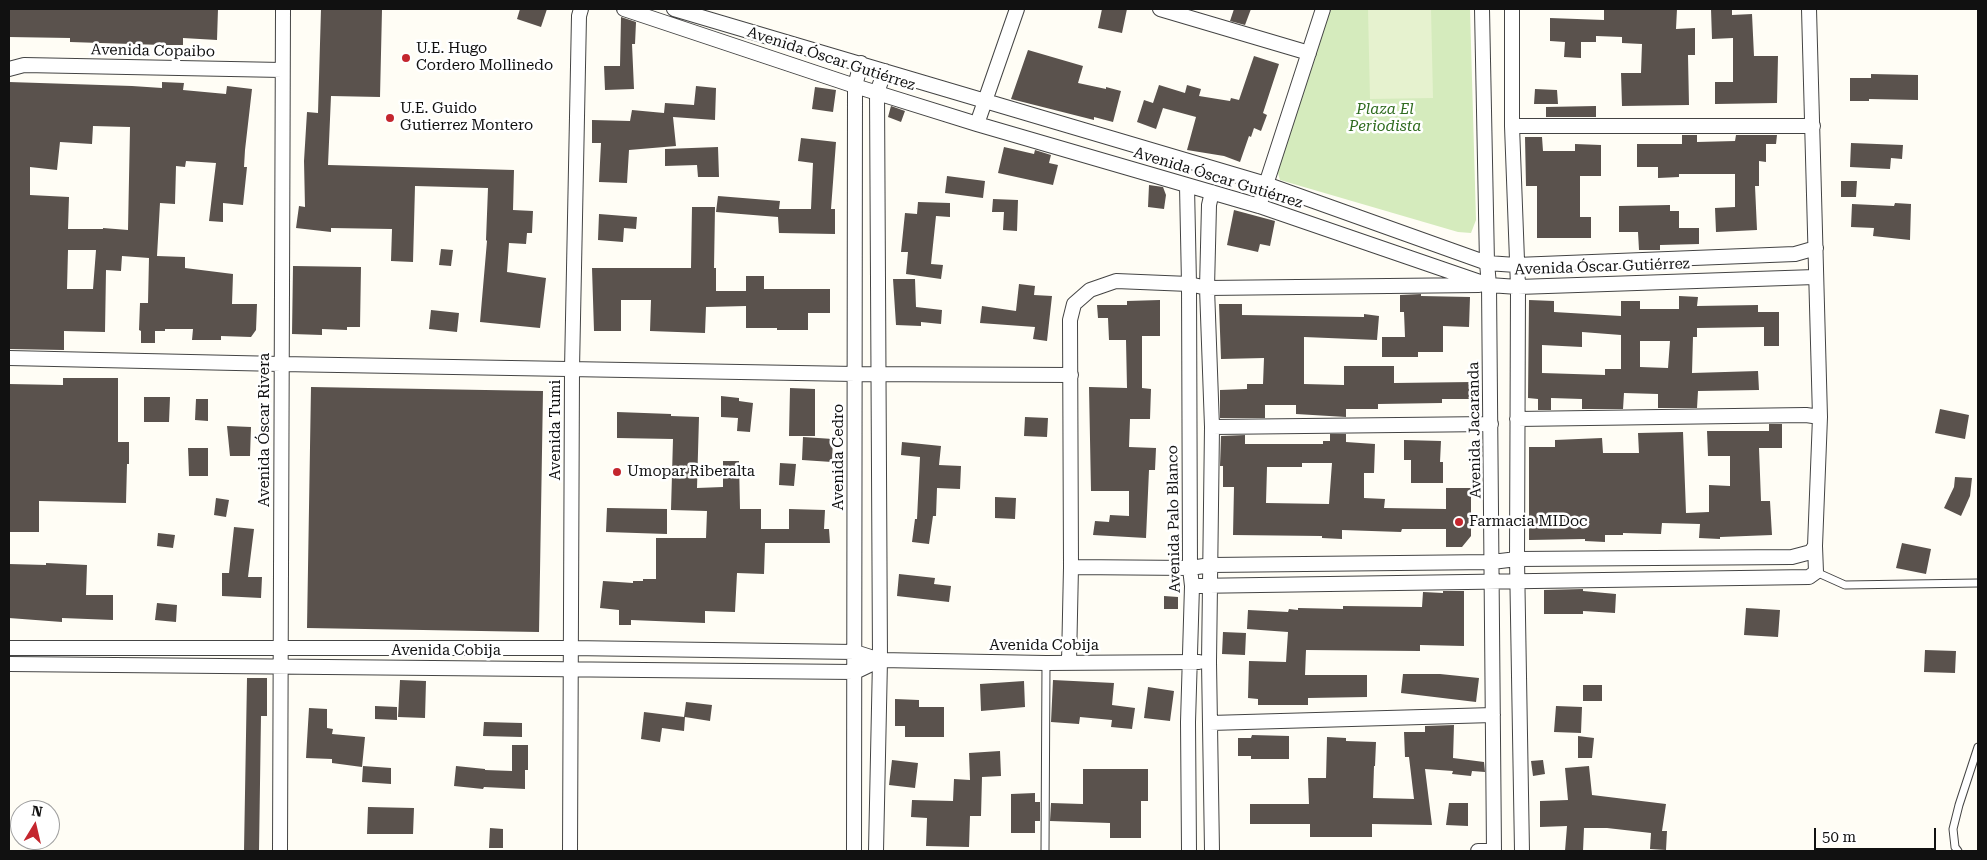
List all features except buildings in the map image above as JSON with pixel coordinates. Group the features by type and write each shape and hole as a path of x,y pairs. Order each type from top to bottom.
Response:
{"street":[{"name":"Avenida Óscar Rivera","path":"280,851 282,9"},
{"name":"Avenida Tumi","path":"570,851 572,369 579,16 581,9"},
{"name":"Avenida Óscar Gutiérrez","path":"624,9 855,86 977,124 1259,206 1489,285 1518,287 1815,277"},
{"name":"Avenida Óscar Gutiérrez","path":"674,9 703,13 885,71 1266,184 1487,263 1516,265 1795,254 1816,248"},
{"path":"977,124 1016,9"},
{"path":"1160,9 1309,53"},
{"path":"1259,206 1323,9"},
{"name":"Avenida Jacaranda","path":"1482,9 1491,424 1494,851"},
{"path":"1512,9 1512,126 1518,287 1517,581 1522,851"},
{"path":"1192,586 1492,582 1813,574 1820,417 1809,9"},
{"path":"697,32 703,13"},
{"name":"Avenida Copaibo","path":"9,58 24,65"},
{"name":"Avenida Cedro","path":"854,851 855,86 861,63"},
{"name":"Avenida Copaibo","path":"9,69 24,65 282,70"},
{"path":"876,851 880,660 877,92 885,71"},
{"path":"1512,126 1813,126"},
{"name":"Avenida Palo Blanco","path":"1187,186 1190,568 1192,586 1188,722 1190,851"},
{"path":"1212,192 1209,206 1207,288 1212,427 1209,662 1212,851"},
{"path":"1069,662 1071,567 1070,320 1074,304 1090,290 1116,282 1189,284 1207,288 1489,285"},
{"path":"9,358 855,374 1071,375"},
{"path":"1517,420 1806,415 1820,417"},
{"path":"1212,427 1491,424"},
{"path":"1071,567 1190,568 1211,565 1492,562 1517,559 1792,557 1811,552 1815,546"},
{"name":"Avenida Cobija","path":"9,648 570,648 855,652 880,660 1046,663 1209,662"},
{"name":"Avenida Cobija","path":"9,664 855,672 880,660"},
{"path":"1210,723 1493,715"},
{"path":"1478,851 1494,851"}],"lane":[{"path":"1813,574 1845,585 1978,583"},
{"path":"1045,851 1046,663"},
{"path":"1958,851 1955,847 1954,828 1959,805 1978,747"}],"green space":[{"name":"Plaza El Periodista","path":"1330,9 1470,9 1476,220 1471,233 1458,232 1280,180 1277,170"},
{"path":"1368,9 1431,9 1433,98 1370,99"}],"place":[{"name":"U.E. Hugo Cordero Mollinedo","path":"406,58"},
{"name":"U.E. Guido Gutierrez Montero","path":"390,118"},
{"name":"Umopar Riberalta","path":"617,472"},
{"name":"Farmacia MIDoc","path":"1459,522"}]}
